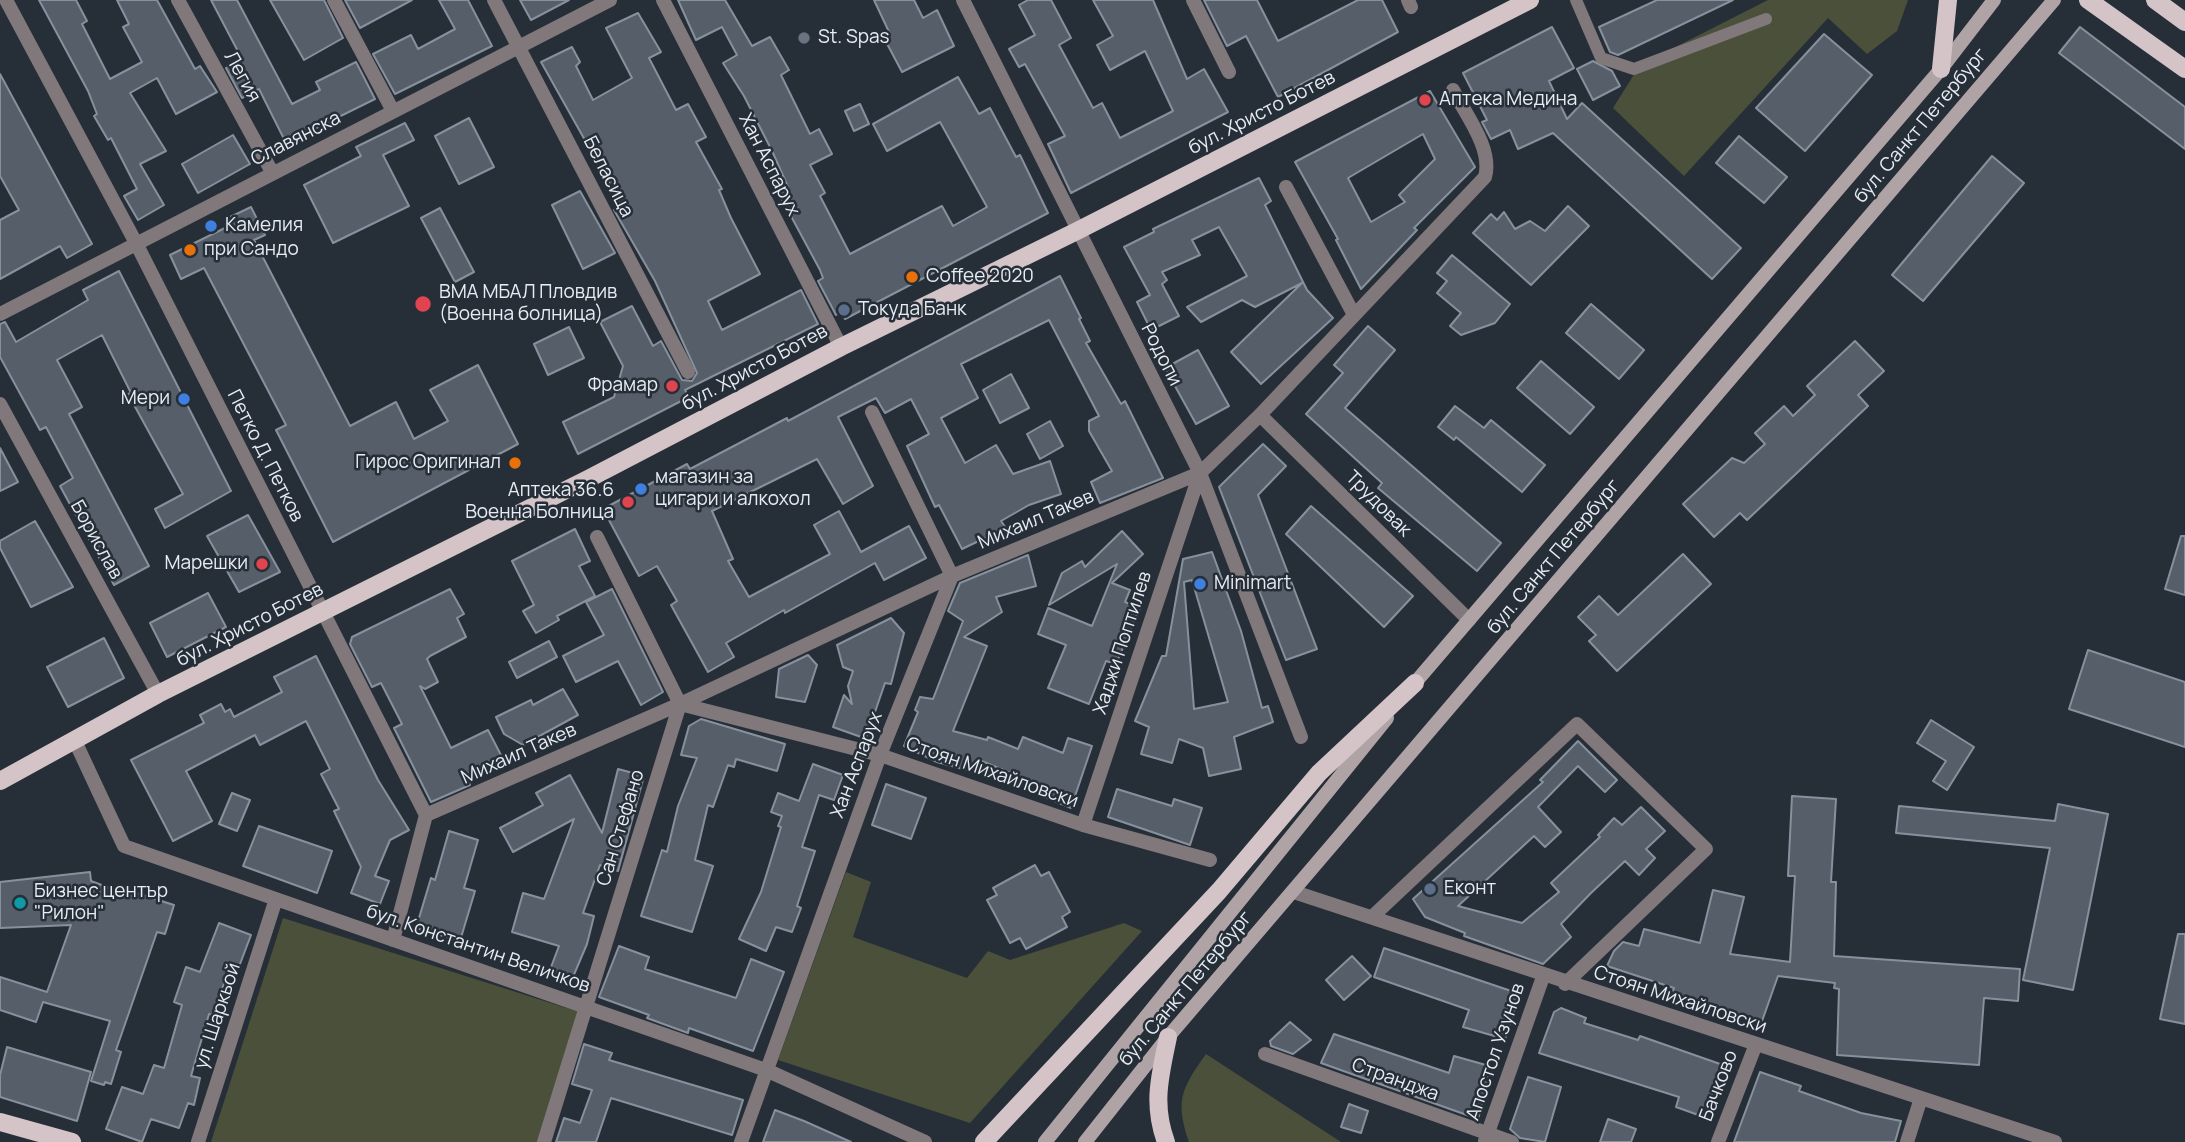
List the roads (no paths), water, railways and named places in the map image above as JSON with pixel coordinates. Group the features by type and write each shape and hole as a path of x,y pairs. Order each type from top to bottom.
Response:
{"main road":[{"name":"бул. Христо Ботев","path":"1,780 158,694 588,480 841,347 1077,231 1530,0"},
{"path":"1941,69 1948,0"},
{"name":"бул. Санкт Петербург","path":"1045,1142 1415,683 1941,69 1994,0"},
{"name":"бул. Санкт Петербург","path":"1085,1142 1168,1037 2054,0"},
{"path":"2088,0 2185,69"},
{"path":"2155,0 2185,22"},
{"path":"984,1142 1211,900 1319,773 1415,683"},
{"path":"1166,1142 1157,1117 1158,1084 1168,1037"},
{"path":"0,1122 72,1142"}],"street":[{"name":"Петко Д. Петков","path":"6,0 136,243 426,815"},
{"name":"Легия","path":"178,0 272,172"},
{"path":"334,0 393,111"},
{"name":"Беласица","path":"494,0 688,372"},
{"name":"Славянска","path":"0,314 610,0"},
{"name":"Хан Аспарух","path":"663,0 841,347"},
{"name":"Родопи","path":"963,0 1200,473 1301,737"},
{"path":"1193,0 1229,72"},
{"name":"Михаил Такев","path":"426,815 680,704 952,576 1200,473 1260,415 1353,313 1485,177 1489,165 1485,152 1453,90"},
{"path":"1286,187 1353,313"},
{"name":"Борислав","path":"0,404 158,694"},
{"path":"872,412 952,576"},
{"name":"Трудовак","path":"1260,415 1469,620"},
{"name":"Хаджи Поптилев","path":"1083,825 1200,473"},
{"path":"597,537 680,704"},
{"name":"Хан Аспарух","path":"741,1142 880,755 952,576"},
{"name":"Стоян Михайловски","path":"680,704 880,755 1083,825 1210,860"},
{"name":"Сан Стефано","path":"544,1142 680,704"},
{"path":"1372,918 1577,724 1706,849 1565,984"},
{"name":"бул. Константин Величков","path":"75,739 124,846 275,902 393,940 766,1070 925,1142"},
{"path":"393,940 426,815"},
{"name":"Стоян Михайловски","path":"1294,892 1544,974 1565,984 2055,1142"},
{"name":"ул. Шаркьой","path":"198,1142 275,902"},
{"name":"Апостол Узунов","path":"1486,1138 1544,974"},
{"name":"Бачково","path":"1718,1142 1756,1044"},
{"name":"Странджа","path":"1265,1054 1486,1138 1512,1142"},
{"path":"1907,1142 1921,1098"}],"lane":[{"path":"1576,0 1601,58 1634,69 1766,19"}],"place":[{"name":"St. Spas","path":"804,38"},
{"name":"Аптека Медина","path":"1425,100"},
{"name":"Камелия","path":"211,226"},
{"name":"при Сандо","path":"190,250"},
{"name":"Coffee 2020","path":"912,277"},
{"name":"ВМА МБАЛ Пловдив (Военна болница)","path":"423,304"},
{"name":"Токуда Банк","path":"844,310"},
{"name":"Фрамар","path":"672,386"},
{"name":"Мери","path":"184,399"},
{"name":"Гирос Оригинал","path":"515,463"},
{"name":"магазин за цигари и алкохол","path":"641,489"},
{"name":"Аптека 36.6 Военна Болница","path":"628,502"},
{"name":"Марешки","path":"262,564"},
{"name":"Minimart","path":"1200,584"},
{"name":"Еконт","path":"1430,889"},
{"name":"Бизнес център \"Рилон\"","path":"20,903"}]}
